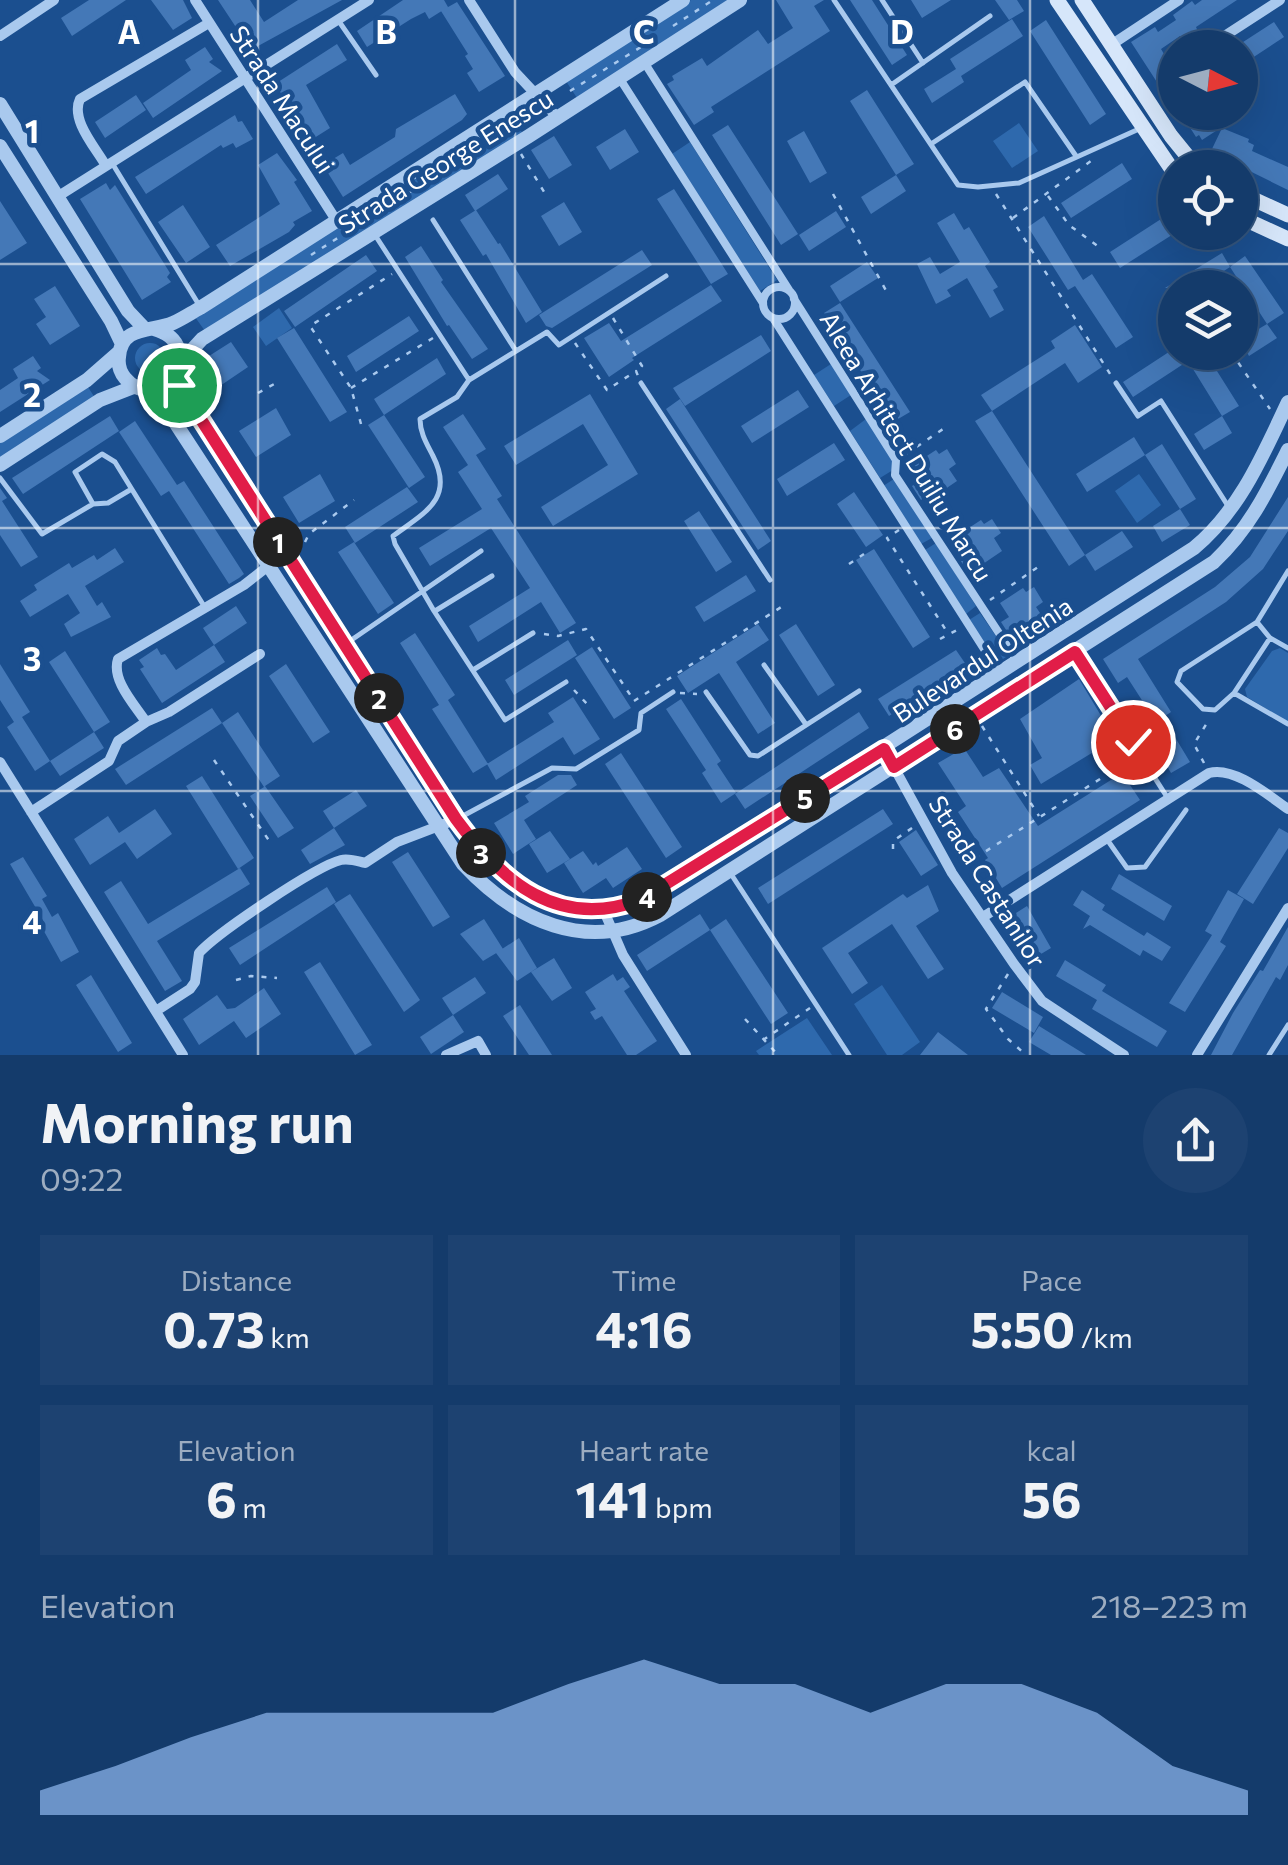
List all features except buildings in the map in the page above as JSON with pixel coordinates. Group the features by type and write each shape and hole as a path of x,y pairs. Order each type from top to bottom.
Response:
{"main road":[{"path":"1057,0 1158,150"},
{"path":"1082,0 1182,150"},
{"path":"1258,201 1288,215"},
{"path":"1258,226 1288,240"}],"street":[{"path":"0,36 54,0"},
{"name":"Strada Macului","path":"195,0 336,220"},
{"path":"469,0 515,72 558,118"},
{"name":"Strada George Enescu","path":"149,329 172,324 200,308 683,0"},
{"name":"Strada George Enescu","path":"177,370 202,339 740,0"},
{"path":"1111,45 1179,0"},
{"path":"1234,30 1280,0"},
{"path":"57,197 364,2"},
{"path":"109,164 78,119 80,99 210,23"},
{"name":"Aleea Arhitect Duiliu Marcu","path":"644,62 896,460 895,475 1018,662"},
{"name":"Aleea Arhitect Duiliu Marcu","path":"620,79 1000,674"},
{"path":"0,104 128,311 176,344 177,370 162,386 100,400 0,465"},
{"path":"0,146 111,321 120,348 122,372 143,388"},
{"path":"763,303 772,288 788,290"},
{"name":"Aleea Arhitect Duiliu Marcu","path":"773,318 790,314 794,299"},
{"path":"0,436 87,380 131,334 149,329"},
{"name":"Bulevardul Oltenia","path":"177,370 285,553 485,858 512,881 548,902 604,910 660,890 1194,548 1231,510 1288,402"},
{"name":"Bulevardul Oltenia","path":"143,388 166,407 436,826 471,873 509,904 554,926 611,932 642,925 730,872 1214,562 1250,523 1288,450"},
{"path":"146,722 119,679 118,659 270,568 285,553"},
{"path":"31,812 109,761 118,742 146,722 260,654"},
{"name":"Strada Castanilor","path":"884,749 952,872 1042,1000 1124,1055"},
{"path":"0,762 183,1055"},
{"path":"982,918 1167,798 1220,770 1288,808"},
{"path":"156,1012 195,982 198,953 245,916 332,864 352,859 364,863 397,842 456,819"},
{"path":"1197,1055 1288,908"},
{"path":"604,910 611,932 686,1055"},
{"path":"446,1055 478,1042 486,1055"}],"lane":[{"path":"834,0 958,185 991,186 1038,178 1076,156 1142,128"},
{"path":"882,0 923,62"},
{"path":"891,85 990,16"},
{"path":"338,20 376,75"},
{"path":"930,144 1025,82 1076,156"},
{"path":"109,164 200,308"},
{"path":"433,220 516,351"},
{"path":"374,232 469,380"},
{"path":"566,682 504,720 422,592 393,536 430,509 442,487 439,467 420,430 420,419 456,397 469,380 547,332 559,345 666,276"},
{"path":"641,383 770,580"},
{"path":"1116,383 1138,416 1161,401 1231,510"},
{"path":"93,504 76,472 102,454 114,462 204,606"},
{"path":"0,478 42,534 93,504 108,502 130,490"},
{"path":"345,645 480,552"},
{"path":"1270,638 1234,693 1215,710 1203,709 1177,682 1181,671 1257,622 1288,571"},
{"path":"434,612 492,576"},
{"path":"1257,622 1270,638 1288,648"},
{"path":"472,670 533,634"},
{"path":"1075,652 1167,798"},
{"path":"764,665 805,723"},
{"path":"706,692 750,755 758,756 859,691"},
{"path":"456,819 552,768 576,768 639,730 641,713 674,692"},
{"path":"1234,693 1288,724"},
{"path":"1106,838 1126,868 1145,867 1186,810"},
{"path":"730,872 850,1055"},
{"path":"1272,1054 1288,1026"}],"path":[{"path":"670,28 713,0"},
{"path":"570,92 656,37"},
{"path":"309,256 520,122"},
{"path":"516,144 546,195"},
{"path":"1012,218 1090,164 1098,148"},
{"path":"991,186 1116,383"},
{"path":"833,194 889,296"},
{"path":"1046,194 1069,224 1099,247"},
{"path":"361,424 351,388 310,326 398,270"},
{"path":"571,338 607,390 636,372 642,366 610,312"},
{"path":"351,388 439,334"},
{"path":"1244,370 1279,421"},
{"path":"636,372 641,383"},
{"path":"258,393 276,382"},
{"path":"896,460 946,427"},
{"path":"306,542 309,534 354,500"},
{"path":"905,526 887,538 948,634"},
{"path":"848,564 866,552"},
{"path":"980,606 1038,568"},
{"path":"533,634 558,636 586,630 634,701 786,604"},
{"path":"940,639 968,625"},
{"path":"566,682 588,706"},
{"path":"674,692 706,692"},
{"path":"1209,774 1194,744 1215,710"},
{"path":"976,716 1040,817"},
{"path":"952,872 1140,754"},
{"path":"214,760 272,845"},
{"path":"893,848 893,841 924,820"},
{"path":"1014,964 986,1009 1008,1039 1026,1055"},
{"path":"236,980 250,976 277,978"},
{"path":"763,1040 816,1004"},
{"path":"745,1020 778,1055"}],"shaded area":[{"path":"691,0 728,0 577,98 566,81"},
{"path":"512,117 523,134 205,331 195,317"},
{"path":"1019,123 1038,151 1012,168 993,141"},
{"path":"690,142 777,280 760,291 672,154"},
{"path":"279,308 292,328 266,346 253,327"},
{"path":"150,343 160,348 165,358 160,368 150,373 140,368 135,358 140,348"},
{"path":"831,364 851,395 834,406 814,375"},
{"path":"86,384 97,401 0,462 0,440"},
{"path":"866,419 893,461 893,470 880,478 850,431"},
{"path":"1139,474 1161,505 1137,523 1115,491"},
{"path":"894,479 932,538 921,544 883,486"},
{"path":"936,543 976,606 966,614 925,550"},
{"path":"980,613 1009,655 997,663 969,620"},
{"path":"1280,648 1288,653 1288,722 1247,697 1245,689 1272,651"},
{"path":"882,985 920,1042 902,1055 887,1055 854,1004"},
{"path":"807,1018 832,1055 759,1055 756,1051"}],"route":[{"path":"179,385 456,819 498,871 548,902 604,910 640,900 884,749 894,767 1075,652 1133,742"}]}
